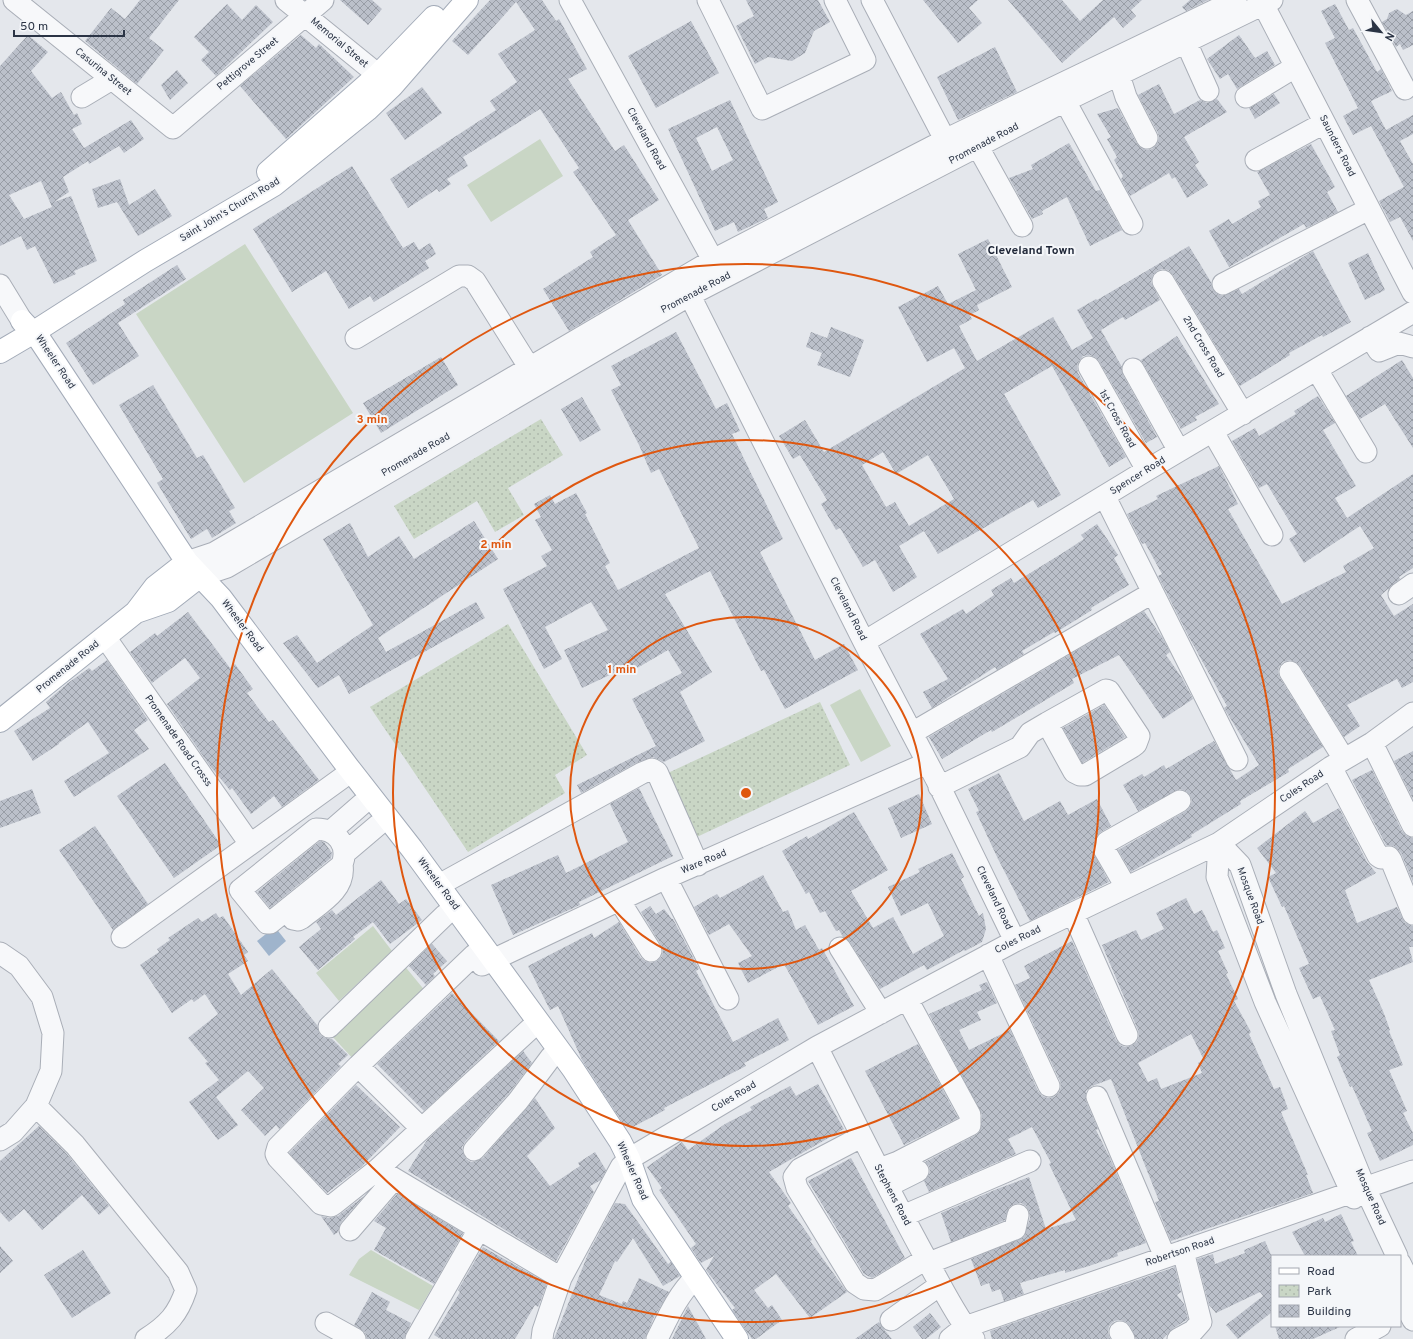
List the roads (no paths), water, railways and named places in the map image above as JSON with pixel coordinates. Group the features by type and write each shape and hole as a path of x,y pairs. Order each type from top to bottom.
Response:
{"main road":[{"name":"Saint John's Church Road","path":"385,81 450,0"},
{"name":"Saint John's Church Road","path":"0,352 28,330 46,309 225,200 271,170 385,81 467,0"},
{"name":"Saint John's Church Road","path":"0,335 28,330"},
{"name":"Wheeler Road","path":"28,330 217,612 445,915 465,932"},
{"name":"Wheeler Road","path":"190,572 221,598 439,885 465,932 530,1029 625,1163"},
{"name":"Promenade Road","path":"0,721 136,612 168,601 190,572"},
{"name":"Wheeler Road","path":"484,960 573,1069 611,1127 625,1163 634,1202 692,1281 729,1337"}],"street":[{"name":"Casurina Street","path":"14,0 173,128"},
{"name":"Memorial Street","path":"286,0 385,81"},
{"name":"Pettigrove Street","path":"173,128 323,0"},
{"name":"Cleveland Road","path":"570,0 723,279"},
{"path":"708,0 762,109 865,60 835,0"},
{"path":"872,0 949,138 965,153 1022,226"},
{"name":"Promenade Road","path":"190,572 227,566 685,286 713,260 949,138 1081,84 1236,0"},
{"path":"1357,0 1405,89"},
{"name":"Promenade Road","path":"190,572 214,553 529,367 685,286 723,279 1065,101 1081,84 1119,75 1265,1"},
{"name":"Saunders Road","path":"1265,1 1324,123 1413,294"},
{"path":"1186,42 1208,91"},
{"path":"1246,97 1296,67"},
{"path":"1119,75 1126,97 1147,138"},
{"path":"82,97 112,79"},
{"path":"1065,101 1132,224"},
{"path":"1256,160 1324,123"},
{"path":"1223,284 1370,209"},
{"path":"356,338 459,276 468,276 475,281 529,367"},
{"name":"2nd Cross Road","path":"1163,281 1243,414"},
{"path":"0,285 28,330"},
{"name":"Cleveland Road","path":"685,286 864,642 934,776 1015,941"},
{"name":"Spencer Road","path":"864,642 1105,497 1147,470 1413,312"},
{"path":"1370,337 1379,351 1399,343 1413,347"},
{"name":"1st Cross Road","path":"1089,367 1147,470"},
{"path":"1133,369 1179,451"},
{"path":"1316,370 1366,452"},
{"path":"1213,432 1272,535"},
{"path":"1105,497 1237,760"},
{"path":"912,733 1152,593"},
{"name":"Promenade Road Crosss","path":"105,637 250,844"},
{"path":"1290,672 1338,763 1378,856 1381,858 1389,857 1391,860 1413,914"},
{"name":"Coles Road","path":"625,1163 817,1047 1015,941 1219,843 1338,763 1372,742 1413,713"},
{"name":"Ware Road","path":"386,1174 334,1204 325,1206 321,1204 277,1156 278,1148 358,1066 484,960 666,878 934,776 1014,734 1039,728"},
{"path":"1372,742 1413,826"},
{"path":"439,885 642,773 652,769 657,772 698,865"},
{"path":"122,937 342,778"},
{"path":"1126,887 1104,849 1107,842 1180,801"},
{"path":"331,831 362,804"},
{"path":"293,919 298,920 302,918 338,887 343,877 344,859 342,841 331,831 316,829 240,890 266,923 270,923 344,859 378,825"},
{"path":"255,869 253,865 254,860 291,831 297,831 306,838"},
{"name":"Mosque Road","path":"1219,843 1217,877 1265,1002 1358,1190 1395,1255"},
{"path":"666,878 728,999"},
{"path":"619,900 651,951"},
{"path":"1073,913 1127,1035"},
{"path":"329,1027 445,915"},
{"path":"840,948 881,1013"},
{"path":"0,953 20,966 42,996 53,1033 51,1071 36,1106 13,1132 0,1140"},
{"path":"988,955 1049,1086"},
{"path":"883,1178 898,1162 970,1125 970,1115 907,999"},
{"path":"350,1230 386,1174 421,1128 530,1029"},
{"name":"Stephens Road","path":"817,1047 861,1137 940,1285 963,1335"},
{"path":"474,1150 518,1101 551,1057"},
{"path":"358,1066 421,1128"},
{"path":"1097,1097 1174,1254 1201,1322 1193,1331 1178,1339"},
{"path":"36,1106 75,1145 178,1272 186,1290 180,1308 160,1330 146,1339"},
{"path":"861,1137 800,1169 794,1177 797,1188 855,1283 864,1289 875,1290 927,1261 1015,1229 1018,1215"},
{"path":"903,1216 1030,1161"},
{"path":"542,1339 543,1331 561,1278 625,1163"},
{"path":"883,1178 918,1171"},
{"name":"Robertson Road","path":"963,1335 1174,1254 1413,1171"},
{"path":"386,1174 561,1278"},
{"name":"Mosque Road","path":"1358,1190 1381,1255"},
{"path":"416,1339 479,1229"},
{"path":"1401,1266 1413,1289"},
{"path":"657,1339 692,1281"},
{"path":"891,1320 940,1285"},
{"path":"326,1323 355,1339"},
{"path":"1356,1339 1378,1327"}],"water":[{"path":"275,927 286,941 269,956 257,941"}],"district":[{"name":"Cleveland Town","path":"1031,251"}]}
